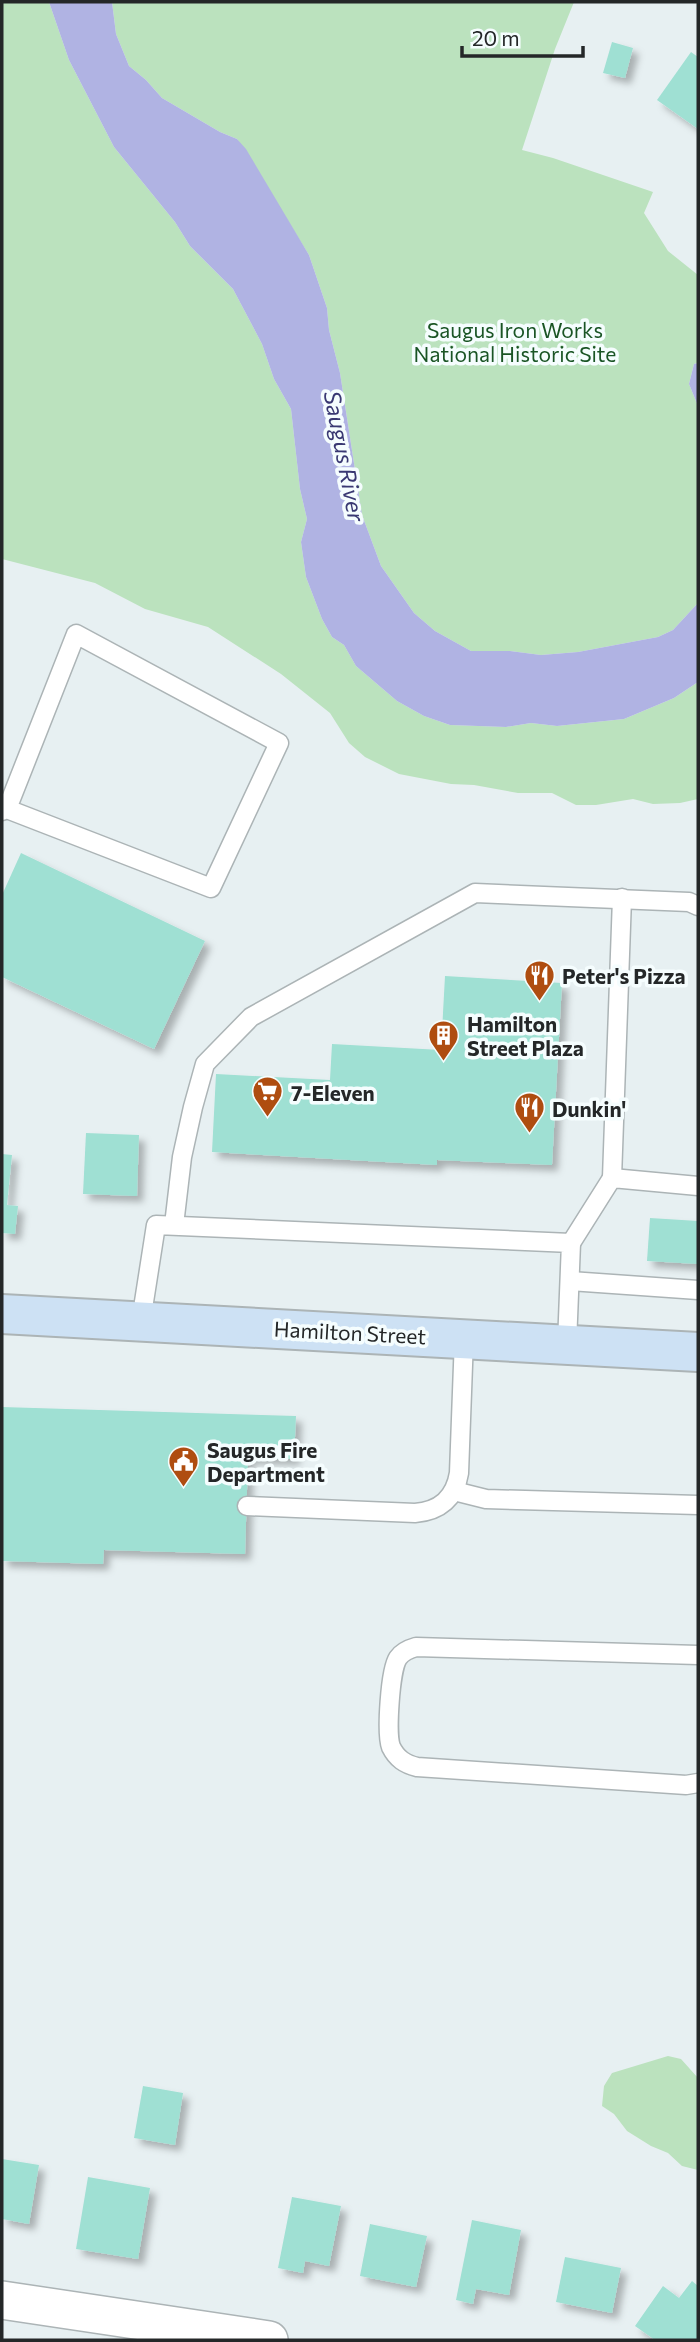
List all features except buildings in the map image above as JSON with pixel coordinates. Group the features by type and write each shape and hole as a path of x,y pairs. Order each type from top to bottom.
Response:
{"main road":[{"name":"Hamilton Street","path":"2,1314 698,1352"}],"street":[{"path":"2,2300 269,2340"}],"lane":[{"path":"76,634 279,743 211,888 5,810 76,634"},
{"path":"174,1225 182,1157 192,1107 205,1065 251,1017 475,893 622,898 689,902 698,905"},
{"path":"567,1344 571,1243 612,1178 622,898"},
{"path":"612,1178 698,1185"},
{"path":"141,1321 156,1225 571,1243"},
{"path":"570,1281 698,1290"},
{"path":"247,1506 415,1513 433,1510 442,1505 454,1491 459,1473 464,1338"},
{"path":"454,1491 486,1499 698,1505"},
{"path":"698,1655 416,1647 399,1656 393,1668 389,1735 392,1748 399,1759 417,1766 686,1785 698,1783"}],"green space":[{"path":"2,2 49,2 69,60 114,147 175,222 190,246 233,289 262,344 274,379 291,409 300,489 307,519 301,542 306,577 332,637 344,645 356,666 397,701 424,716 450,725 506,727 531,723 557,726 624,719 674,698 698,682 698,799 653,804 633,799 576,805 552,793 518,793 399,774 365,757 349,743 330,713 281,674 208,627 145,609 95,583 2,559"},
{"name":"Saugus Iron Works National Historic Site","path":"112,2 574,2 555,49 522,150 653,192 644,213 668,251 698,275 698,363 694,364 689,384 698,406 698,603 673,630 658,637 578,652 541,655 510,651 471,651 435,631 414,613 381,566 362,515 327,308 309,255 237,139 162,98 129,66 116,34"},
{"path":"668,2056 681,2059 698,2078 698,2170 682,2166 668,2153 627,2131 614,2114 602,2106 604,2086 612,2073"}],"water":[{"name":"Saugus River","path":"49,2 112,2 116,34 129,66 162,98 237,139 246,149 309,255 327,308 362,515 381,566 414,613 435,631 471,651 510,651 541,655 578,652 658,637 673,630 698,603 698,682 674,698 624,719 557,726 531,723 506,727 450,725 424,716 397,701 356,666 344,645 332,637 306,577 301,542 307,519 300,489 291,409 274,379 262,344 233,289 190,246 175,222 114,147 69,60"},
{"path":"698,363 698,406 689,384 694,364"}],"place":[{"name":"Peter's Pizza","path":"539,1002"},
{"name":"Hamilton Street Plaza","path":"444,1062"},
{"name":"7-Eleven","path":"268,1119"},
{"name":"Dunkin'","path":"529,1135"},
{"name":"Saugus Fire Department","path":"184,1488"}]}
